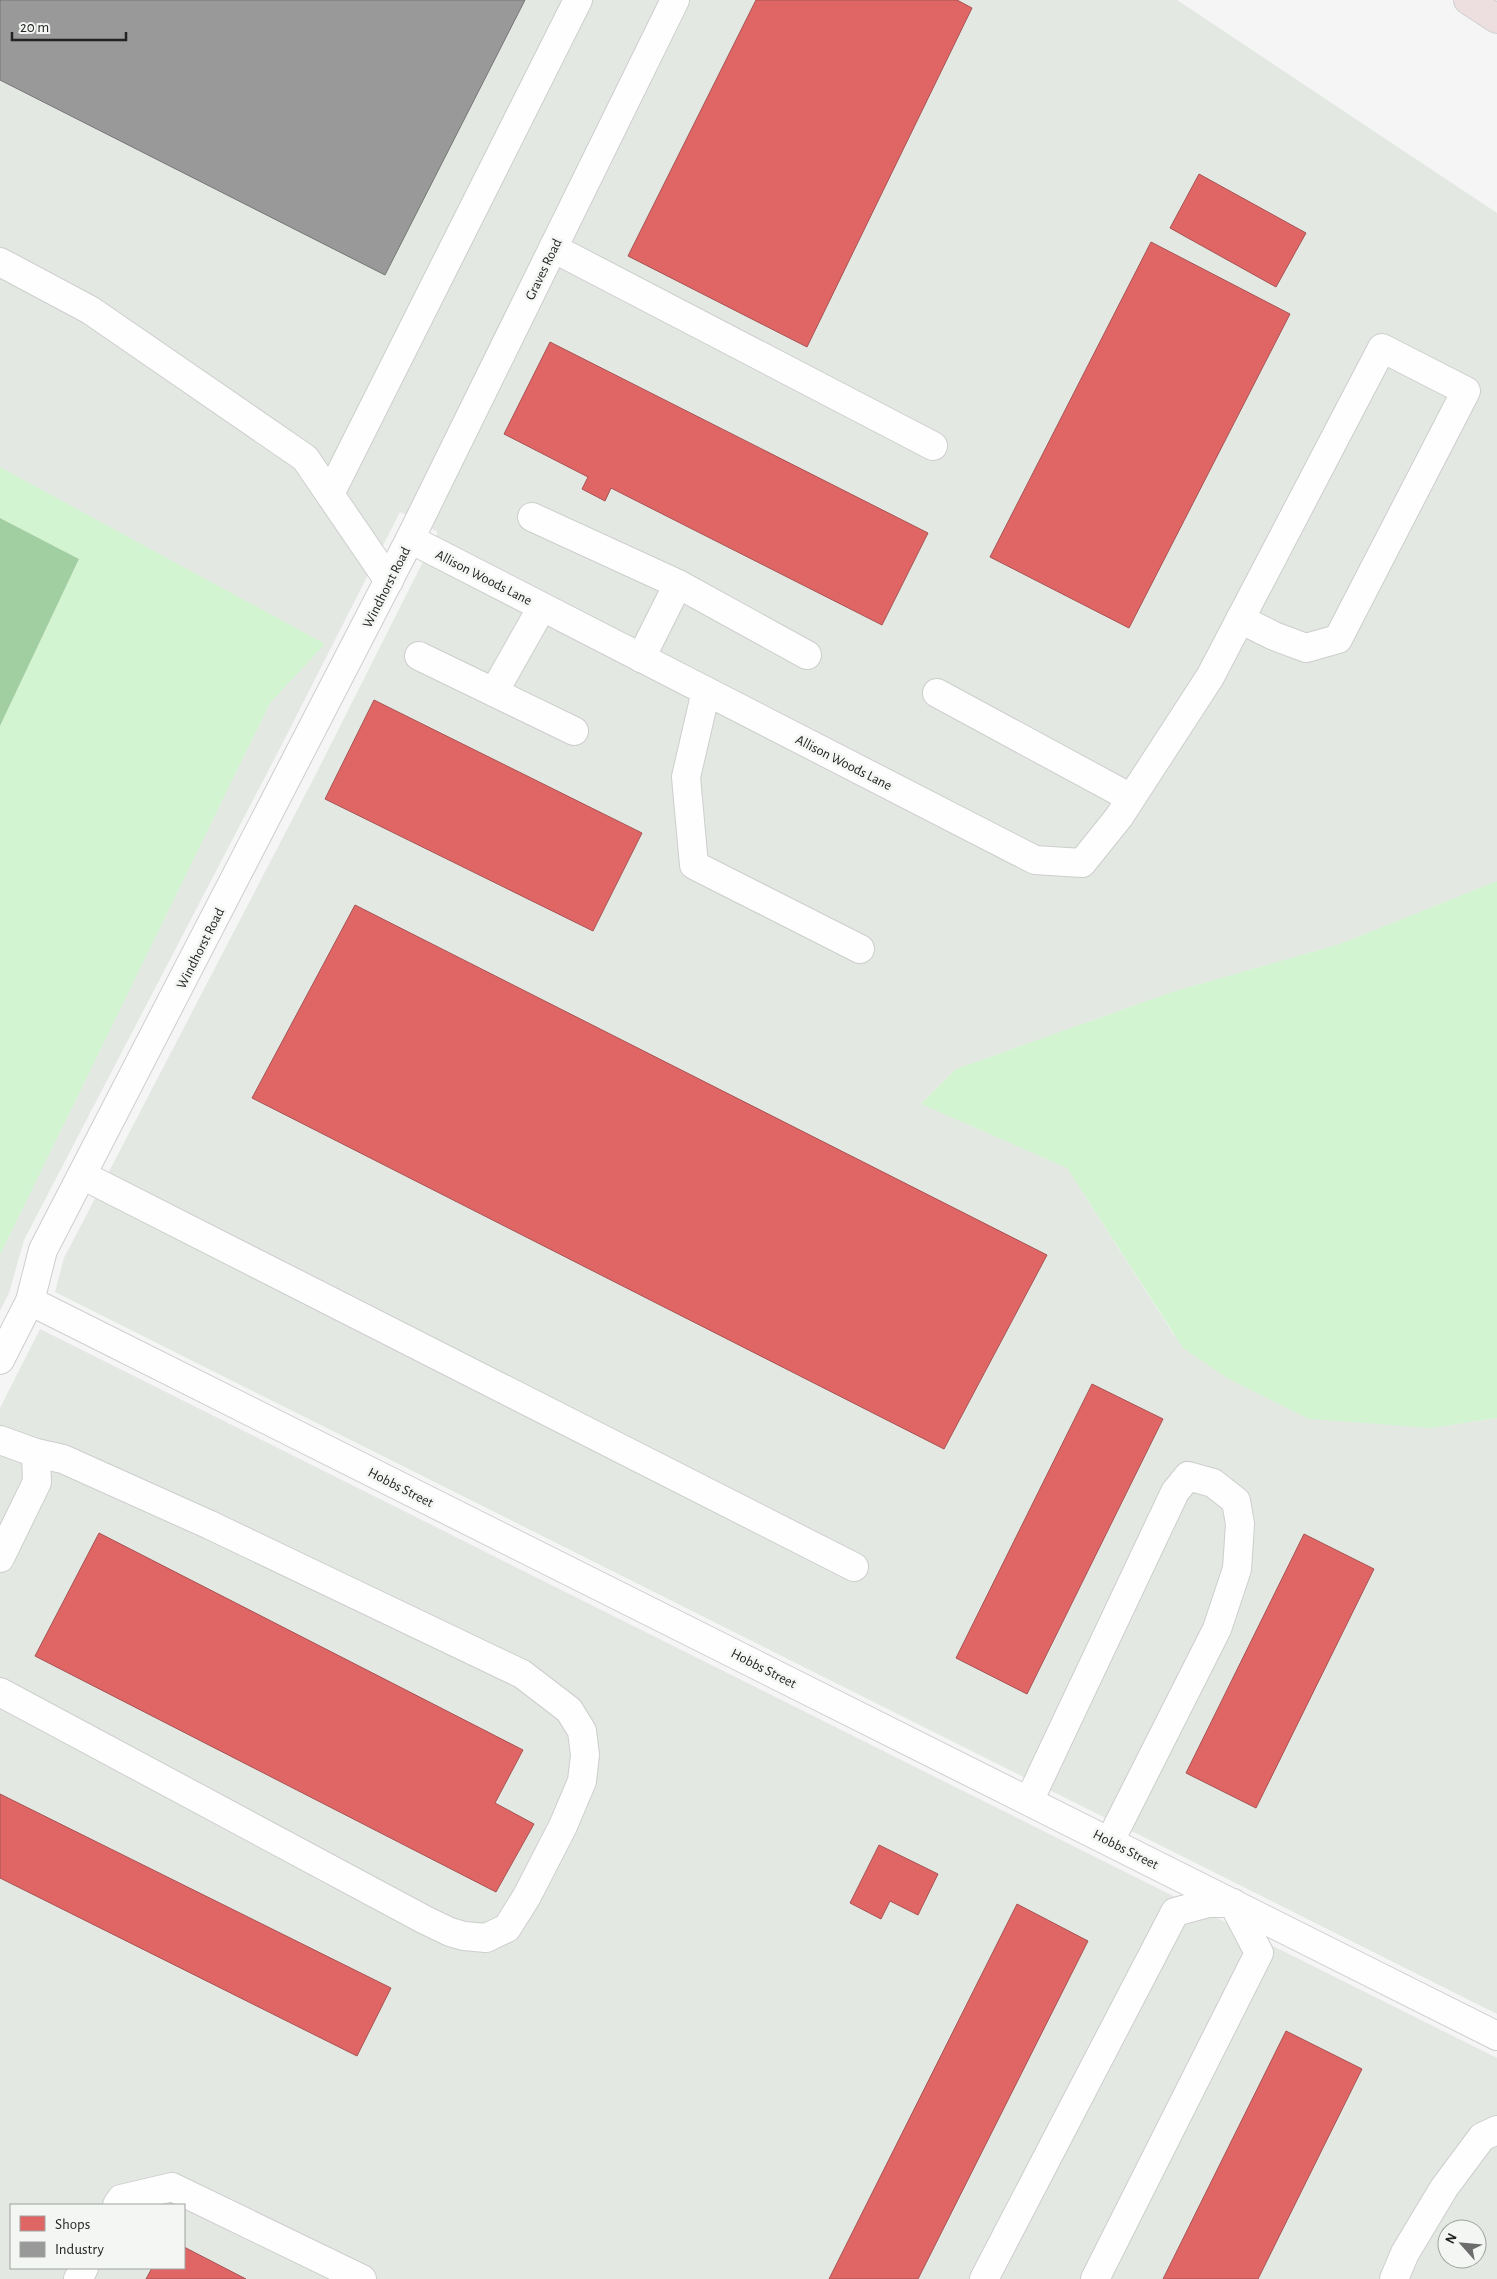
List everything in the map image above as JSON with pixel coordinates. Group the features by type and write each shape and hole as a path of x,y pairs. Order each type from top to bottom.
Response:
{"highway":[{"path":"1468,0 1497,19"}],"street":[{"path":"330,494 578,0"},
{"name":"Graves Road","path":"410,539 675,0"},
{"path":"553,248 933,446"},
{"path":"0,262 90,310 305,458 389,581"},
{"name":"Allison Woods Lane","path":"410,539 1035,860 1082,864 1131,798 1210,677 1240,619 1382,348 1466,391 1338,639 1306,648 1274,636 1240,619"},
{"path":"532,517 678,584 807,655"},
{"name":"Windhorst Road","path":"0,1360 30,1301 43,1250 410,539"},
{"path":"641,658 678,584"},
{"path":"494,692 542,607"},
{"path":"419,656 574,731"},
{"path":"706,691 686,777 694,865 860,949"},
{"path":"937,692 1131,798"},
{"path":"82,1175 854,1567"},
{"name":"Hobbs Street","path":"30,1301 1497,2036"},
{"path":"0,1440 36,1453 63,1459 193,1517 522,1674 569,1710 582,1731 585,1755 582,1781 563,1826 527,1896 508,1928 486,1938 464,1936 450,1932 425,1920 0,1692"},
{"path":"0,1558 37,1482 36,1453"},
{"path":"1029,1801 1175,1492 1188,1476 1213,1483 1236,1501 1240,1524 1236,1569 1216,1629 1110,1841"},
{"path":"984,2279 1175,1912 1208,1903 1234,1903 1259,1953 1095,2279"},
{"path":"1394,2279 1405,2253 1444,2188 1482,2137 1497,2130"},
{"path":"118,2204 121,2199 172,2187 362,2279"}],"shaded area":[{"path":"0,0 1177,0 1497,213 1497,881 1340,944 1172,992 956,1069 921,1104 1067,1168 1174,1335 1432,1428 1497,1418 1497,2014 55,1292 64,1258 317,772 438,532 400,512 278,752 24,1240 9,1293 0,1311 0,1255 270,703 324,644 0,467"},
{"path":"0,467 325,644 270,703 0,1255 0,726 79,559 0,518"},
{"path":"0,518 79,559 0,726"},
{"path":"1497,881 1497,1418 1432,1428 1309,1419 1227,1378 1183,1348 1067,1168 921,1104 956,1069 1172,992 1340,944"},
{"path":"40,1329 1497,2058 1497,2279 0,2279 0,1408"}],"building: Shops":[{"path":"756,0 957,0 972,8 807,347 628,256"},
{"path":"1199,174 1306,233 1276,287 1170,228"},
{"path":"1151,242 1290,314 1129,628 990,557"},
{"path":"550,342 928,533 882,625 611,488 605,501 582,489 588,477 504,434"},
{"path":"374,700 642,833 593,931 325,799"},
{"path":"355,905 1047,1255 944,1449 252,1098"},
{"path":"1092,1384 1163,1419 1027,1694 956,1658"},
{"path":"99,1533 523,1750 495,1803 534,1824 496,1892 35,1656"},
{"path":"1304,1534 1374,1569 1256,1808 1186,1773"},
{"path":"0,1794 391,1988 357,2056 0,1878"},
{"path":"879,1845 938,1874 918,1915 890,1901 881,1919 850,1903"},
{"path":"1017,1904 1088,1941 918,2279 829,2279"},
{"path":"1286,2031 1362,2069 1258,2279 1163,2279"},
{"path":"185,2248 246,2279 146,2279 151,2269 185,2269"}],"building: Industry":[{"path":"0,0 525,0 385,275 0,80"}]}
